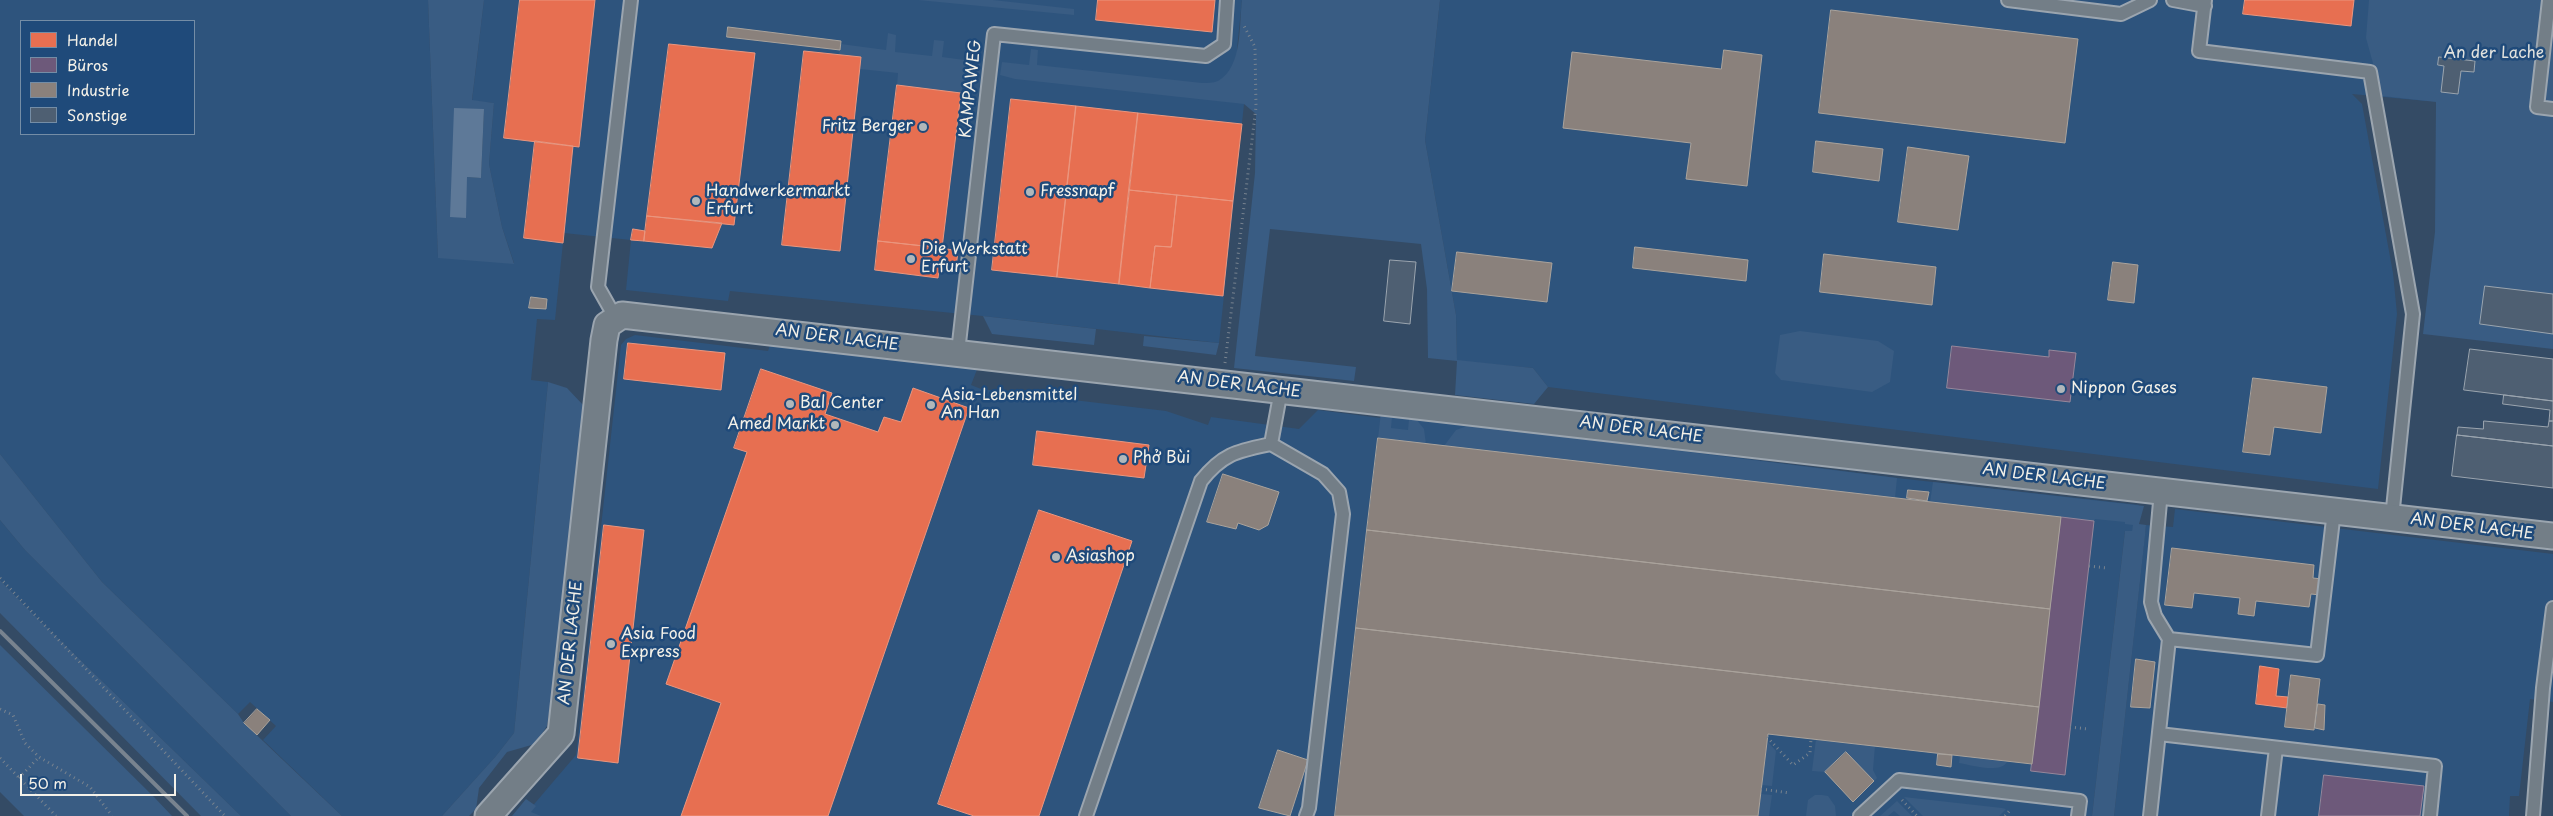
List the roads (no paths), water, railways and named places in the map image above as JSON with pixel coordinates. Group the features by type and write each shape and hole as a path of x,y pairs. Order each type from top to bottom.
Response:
{"street":[{"name":"AN DER LACHE","path":"488,816 561,734 604,340 607,325 615,317 629,314 2553,536"}],"lane":[{"path":"615,317 598,287 631,0"},
{"name":"KAMPAWEG","path":"958,352 994,34 1206,56 1224,44 1227,0"},
{"path":"2008,0 2121,14 2150,0"},
{"name":"AN DER LACHE","path":"2173,0 2205,3 2199,51 2370,72 2414,314 2392,518"},
{"path":"2549,0 2538,107 2553,109"},
{"path":"1271,444 1281,390"},
{"path":"1086,816 1201,481 1214,464 1240,450 1271,444 1323,474 1339,492 1343,514 1316,750 1306,816"},
{"path":"2150,816 2169,639 2155,616 2151,602 2161,491"},
{"path":"2169,639 2317,655 2334,511"},
{"path":"2533,816 2543,688 2553,608"},
{"path":"2159,734 2436,766 2430,816"},
{"path":"2268,816 2276,748"},
{"path":"1860,816 1899,780 2080,801 2078,816"}],"railway":[{"path":"0,631 187,816"}],"place":[{"name":"Fritz Berger","path":"923,127"},
{"name":"Fressnapf","path":"1030,192"},
{"name":"Handwerkermarkt Erfurt","path":"696,201"},
{"name":"Die Werkstatt Erfurt","path":"911,259"},
{"name":"Nippon Gases","path":"2061,389"},
{"name":"Bal Center","path":"790,404"},
{"name":"Asia-Lebensmittel An Han","path":"931,405"},
{"name":"Amed Markt","path":"835,425"},
{"name":"Phở Bùi","path":"1123,459"},
{"name":"Asiashop","path":"1056,557"},
{"name":"Asia Food Express","path":"611,644"}],"park label":[{"name":"An der Lache","path":"2494,54"}]}
